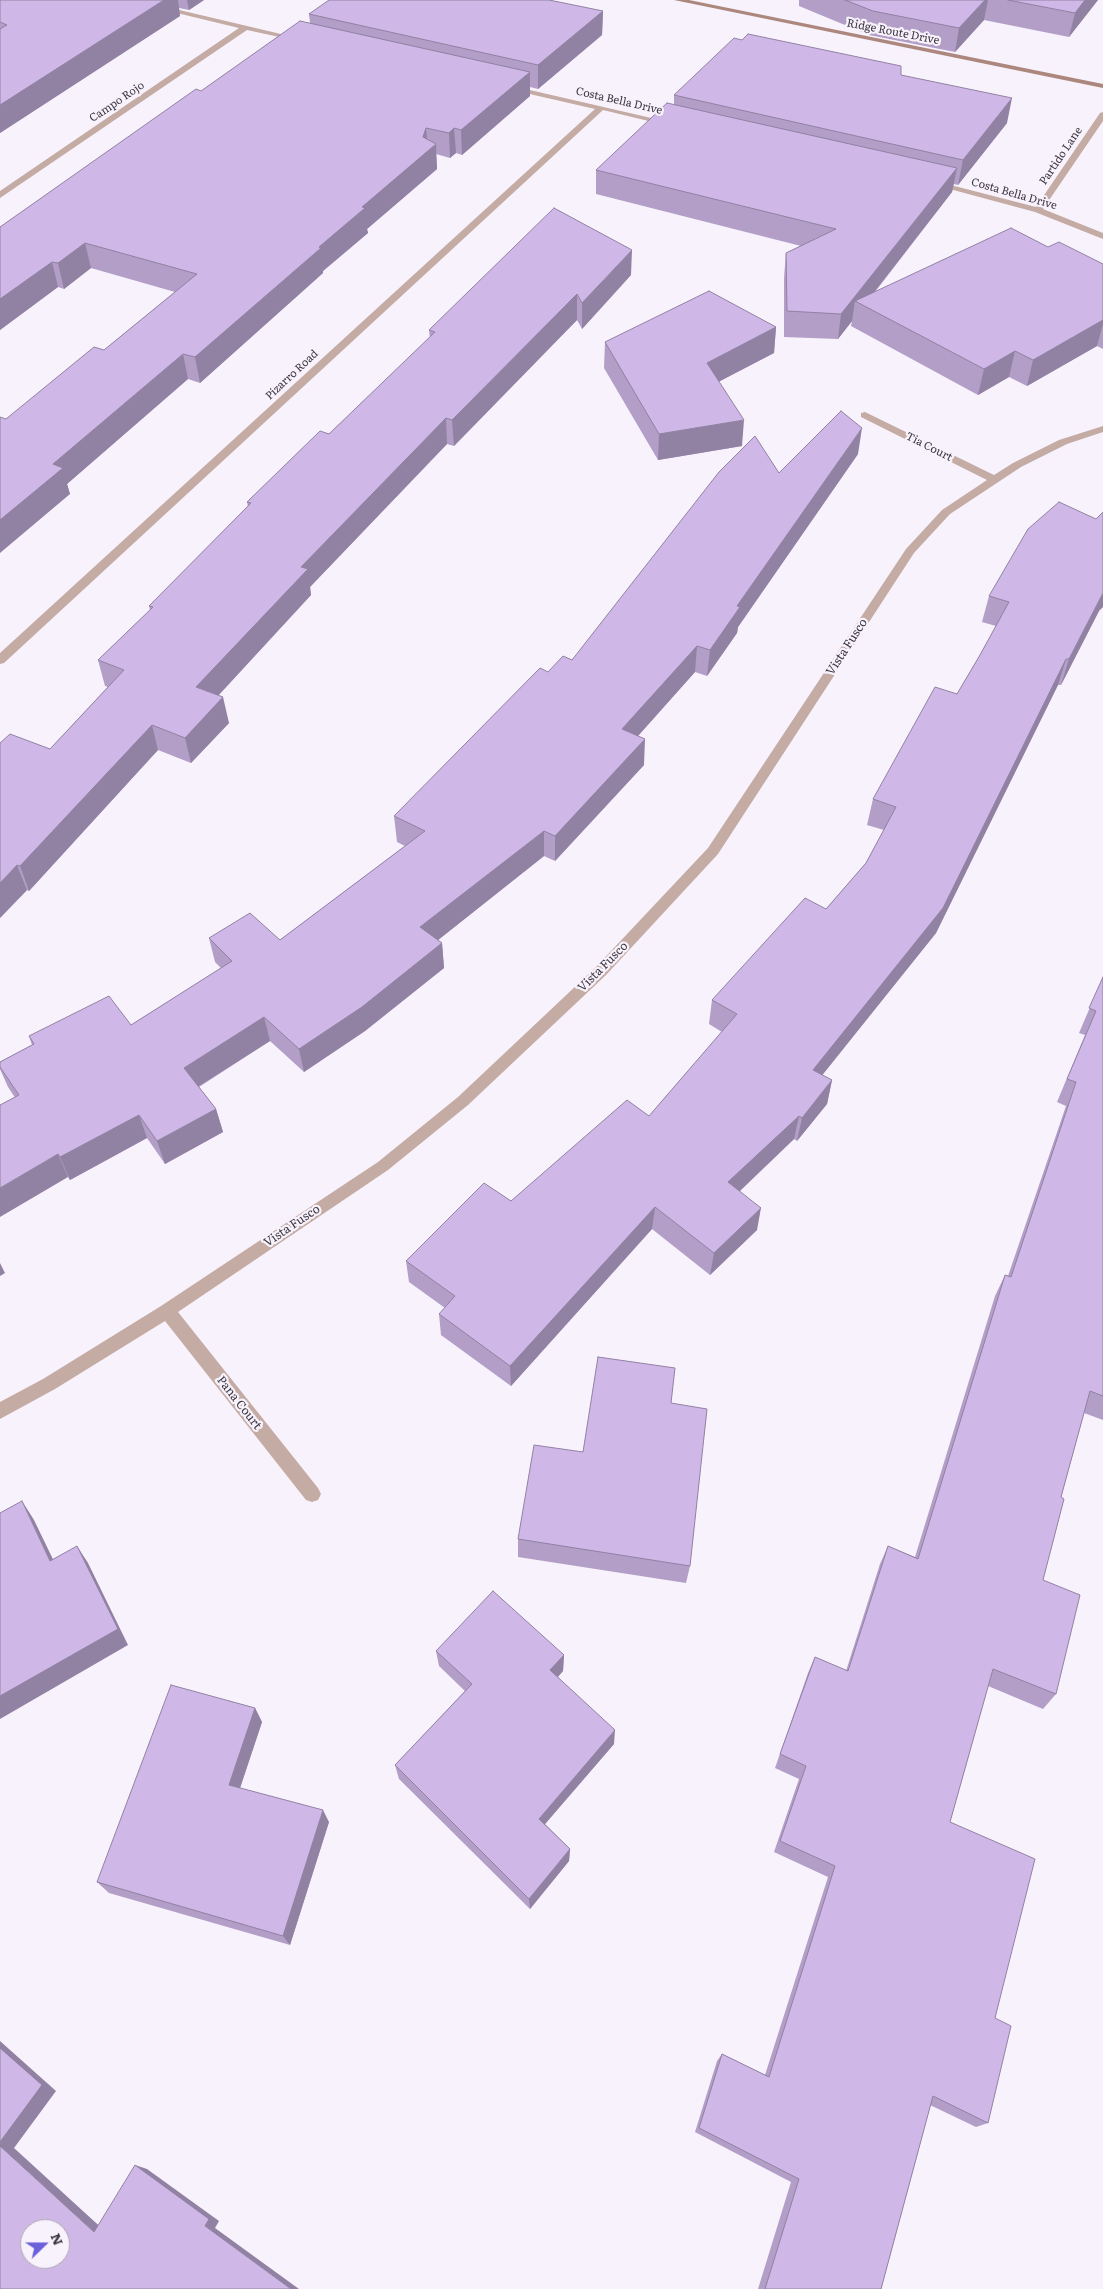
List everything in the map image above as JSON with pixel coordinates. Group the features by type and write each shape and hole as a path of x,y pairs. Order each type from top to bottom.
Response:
{"main road":[{"name":"Ridge Route Drive","path":"678,0 1102,85"}],"street":[{"path":"127,0 304,40"},
{"name":"Campo Rojo","path":"0,194 246,27"},
{"name":"Costa Bella Drive","path":"505,86 678,125"},
{"name":"Pizarro Road","path":"0,660 601,108"},
{"name":"Partido Lane","path":"1038,210 1103,115"},
{"name":"Costa Bella Drive","path":"926,182 1038,210 1103,236"},
{"name":"Tia Court","path":"865,415 993,480"},
{"name":"Vista Fusco","path":"0,1411 49,1384 167,1311 383,1166 463,1101 601,971 713,851 910,551 946,512 993,480 1063,442 1103,429"},
{"name":"Pana Court","path":"167,1311 312,1494"}],"building":[{"path":"0,0 164,0 0,105 0,29 7,25 0,22"},
{"path":"329,0 549,0 603,11 538,65 309,14"},
{"path":"845,0 985,0 959,28 873,11"},
{"path":"1008,0 1085,0 1075,13"},
{"path":"300,21 530,72 461,130 454,128 449,133 426,128 423,137 436,144 362,207 365,208 195,357 183,354 53,464 63,468 0,520 0,417 6,419 94,347 104,350 197,274 85,243 58,263 52,262 0,299 0,227 196,89 201,91"},
{"path":"748,34 901,66 901,75 1012,98 963,160 674,95 734,38 742,40"},
{"path":"667,103 957,168 841,314 787,311 786,253 836,229 596,170"},
{"path":"554,208 632,250 582,303 577,294 452,420 446,418 301,567 308,569 196,687 223,697 185,738 152,725 20,866 17,865 0,883 0,743 10,734 50,749 124,670 98,660 153,607 149,606 251,503 247,502 320,431 329,434 435,332 429,330"},
{"path":"1011,228 1048,247 1059,242 1103,264 1103,320 1033,360 1015,351 984,369 855,301"},
{"path":"709,291 776,327 707,363 744,420 659,434 605,342"},
{"path":"841,411 862,428 737,606 740,607 710,650 697,646 622,729 645,739 555,836 544,831 420,927 442,943 362,1007 299,1049 264,1017 184,1068 216,1109 157,1141 139,1115 60,1157 58,1154 0,1188 0,1105 19,1095 0,1067 0,1062 34,1044 29,1036 109,996 131,1025 232,961 209,938 250,913 280,940 425,831 394,816 540,668 548,672 563,656 572,660 719,472 755,436 779,473"},
{"path":"1059,502 1096,519 1103,512 1103,593 1069,659 1066,659 943,908 813,1070 832,1080 802,1118 799,1116 728,1182 761,1208 714,1253 655,1207 510,1366 439,1314 455,1296 406,1261 484,1183 511,1201 627,1100 649,1116 737,1014 712,1000 805,898 826,909 866,863 896,807 873,799 935,687 957,694 1009,602 989,596 1028,529"},
{"path":"1103,977 1103,1396 1090,1391 1061,1497 1064,1499 1043,1580 1080,1595 1056,1694 993,1669 950,1822 1035,1859 995,2018 1011,2026 988,2123 933,2096 881,2289 765,2289 799,2179 699,2128 722,2054 769,2077 835,1866 780,1841 806,1766 780,1754 815,1657 848,1671 888,1546 918,1559 1005,1275 1011,1277 1076,1082 1067,1079 1096,1011 1089,1008"},
{"path":"598,1357 675,1368 671,1403 707,1409 690,1566 518,1539 534,1445 583,1452"},
{"path":"22,1501 50,1561 77,1546 118,1629 0,1696 0,1513"},
{"path":"493,1591 564,1655 550,1670 615,1730 539,1819 570,1849 529,1899 395,1765 472,1684 436,1651"},
{"path":"171,1685 255,1708 229,1785 323,1810 283,1936 97,1882"},
{"path":"0,2048 42,2085 0,2142"},
{"path":"0,2146 94,2232 135,2165 209,2219 205,2226 291,2289 0,2289"}]}
